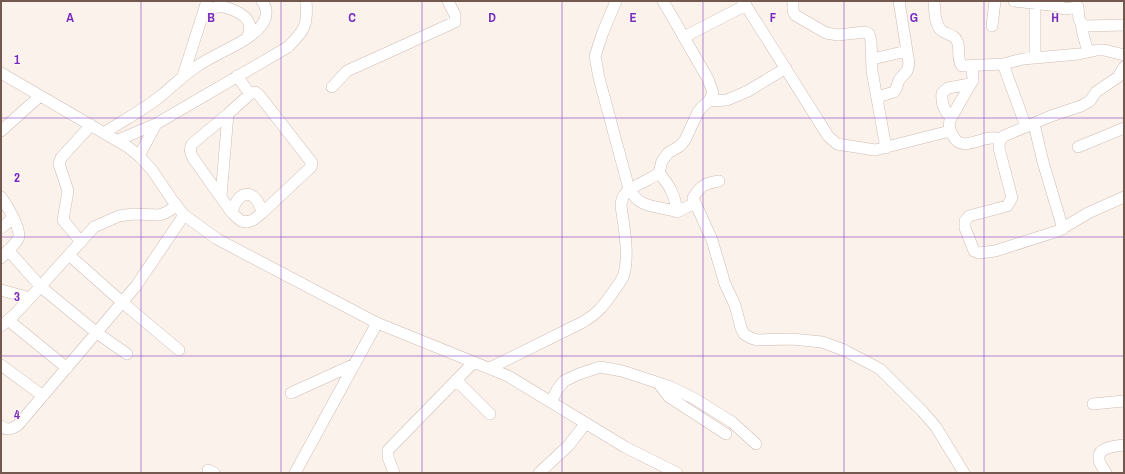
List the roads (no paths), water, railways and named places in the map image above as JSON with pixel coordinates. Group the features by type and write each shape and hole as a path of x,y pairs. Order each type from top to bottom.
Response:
{"street":[{"path":"183,76 206,1"},
{"path":"104,133 162,95 183,76 200,64 247,38 261,27 267,17 266,7 262,1"},
{"path":"118,140 156,124 288,47 300,36 307,19 306,1"},
{"path":"332,87 347,71 455,22 455,15 448,1"},
{"path":"616,1 595,56 599,78 629,189 640,202 652,208 665,208 677,212 695,203"},
{"path":"490,368 583,322 603,307 623,275 626,243 621,200 629,189 659,173 662,161 668,153 680,146 685,140 698,112 709,101 713,93 708,79 663,1"},
{"path":"793,1 793,11 795,15 826,32 838,35 865,32 869,34 871,41 872,71 886,148"},
{"path":"877,97 891,94 896,89 899,80 908,68 909,64 899,1"},
{"path":"934,1 937,23 941,30 956,39 960,63 962,66 1003,64 1035,57 1104,50 1124,55"},
{"path":"992,26 994,1"},
{"path":"1014,1 1059,4 1064,9 1081,4 1079,20 1088,52"},
{"path":"684,37 745,3 828,136 837,144 875,150 950,131"},
{"path":"1035,3 1035,57"},
{"path":"202,17 209,10 217,7 226,7 245,16 248,20 250,23 250,31 247,38"},
{"path":"1081,24 1086,26 1124,25"},
{"path":"872,59 907,51"},
{"path":"1003,64 1030,125 1043,162 1063,229"},
{"path":"972,66 973,77 949,122 950,131 954,139 961,144 995,137 1001,139"},
{"path":"1124,67 1118,77 1096,92 1090,101 1081,106 1051,116 1004,136 1001,139 999,148 1012,198 1007,206 969,216 965,221 965,228 974,251 979,253 995,251 1063,229 1088,213 1124,197"},
{"path":"709,101 727,100 748,91 786,68"},
{"path":"1,73 118,140 139,156 152,170 181,210 216,239 377,323 508,376 625,447 677,473"},
{"path":"237,76 250,94"},
{"path":"951,118 945,110 942,93 948,88 970,84"},
{"path":"255,92 259,95 312,163 311,167 262,213 253,220 247,222 232,213 190,153 190,147 250,94 255,92"},
{"path":"1,131 40,96"},
{"path":"221,196 228,114"},
{"path":"139,156 156,124"},
{"path":"81,242 64,220 68,191 59,164 60,158 92,125"},
{"path":"1078,147 1124,128"},
{"path":"659,173 675,198 677,212"},
{"path":"719,180 703,185 698,189 693,198 712,240 725,284 735,305 744,334 757,340 791,338 822,342 844,350 869,363 888,376 932,422 946,441 964,473"},
{"path":"232,213 234,203 246,194 254,196 260,204 262,213"},
{"path":"1,197 19,231 18,239 5,254 40,288 97,333 127,354"},
{"path":"67,368 5,323 40,288 94,227 119,216 132,214 159,215 181,210"},
{"path":"1,426 7,430 13,429 18,425 123,303 136,286 181,210"},
{"path":"1,228 13,218"},
{"path":"69,255 179,350"},
{"path":"1,290 30,298"},
{"path":"295,473 377,323"},
{"path":"394,473 388,457 388,450 474,362"},
{"path":"1,364 43,396"},
{"path":"291,393 355,364"},
{"path":"551,402 557,390 564,381 579,374 600,368 622,371 671,387 695,399 722,415 756,444"},
{"path":"456,380 490,414"},
{"path":"659,384 669,397 726,434"},
{"path":"1093,404 1124,401"},
{"path":"538,473 568,446 586,423"},
{"path":"1106,473 1099,460 1102,450 1124,445"}]}
